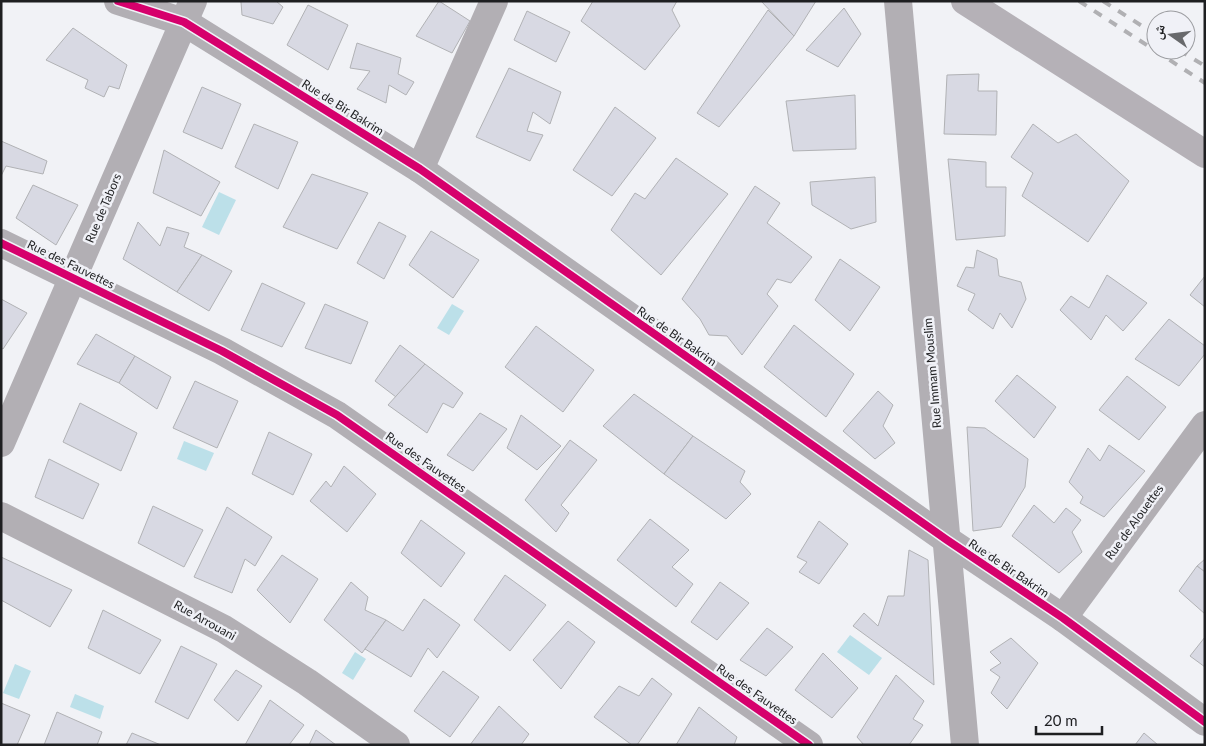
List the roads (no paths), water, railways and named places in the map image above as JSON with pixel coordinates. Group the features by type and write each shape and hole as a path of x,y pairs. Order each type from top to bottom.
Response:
{"main road":[{"path":"965,1 1205,154"}],"street":[{"name":"Rue de Bir Bakrim","path":"118,1 188,11 420,169 947,540 1063,618 1205,722"},
{"path":"420,169 494,1"},
{"name":"Rue Immam Mouslim","path":"898,1 965,745"},
{"name":"Rue de Tabors","path":"1,443 188,11"},
{"name":"Rue des Fauvettes","path":"1,243 74,276 222,351 337,415 810,745"},
{"name":"Rue de Alouettes","path":"1063,618 1205,425"},
{"name":"Rue Arrouani","path":"1,516 224,629 307,682 396,745"}],"water":[{"path":"219,192 236,200 219,235 202,227"},
{"path":"452,304 464,311 449,335 437,328"},
{"path":"184,441 214,453 206,471 177,459"},
{"path":"850,635 882,658 869,675 837,652"},
{"path":"355,652 366,659 353,680 342,673"},
{"path":"15,664 31,671 19,699 3,693"},
{"path":"75,694 104,706 100,719 70,707"}],"railway":[{"path":"1079,1 1205,83"},
{"path":"1103,1 1146,29"},
{"path":"1195,60 1205,66"}]}
